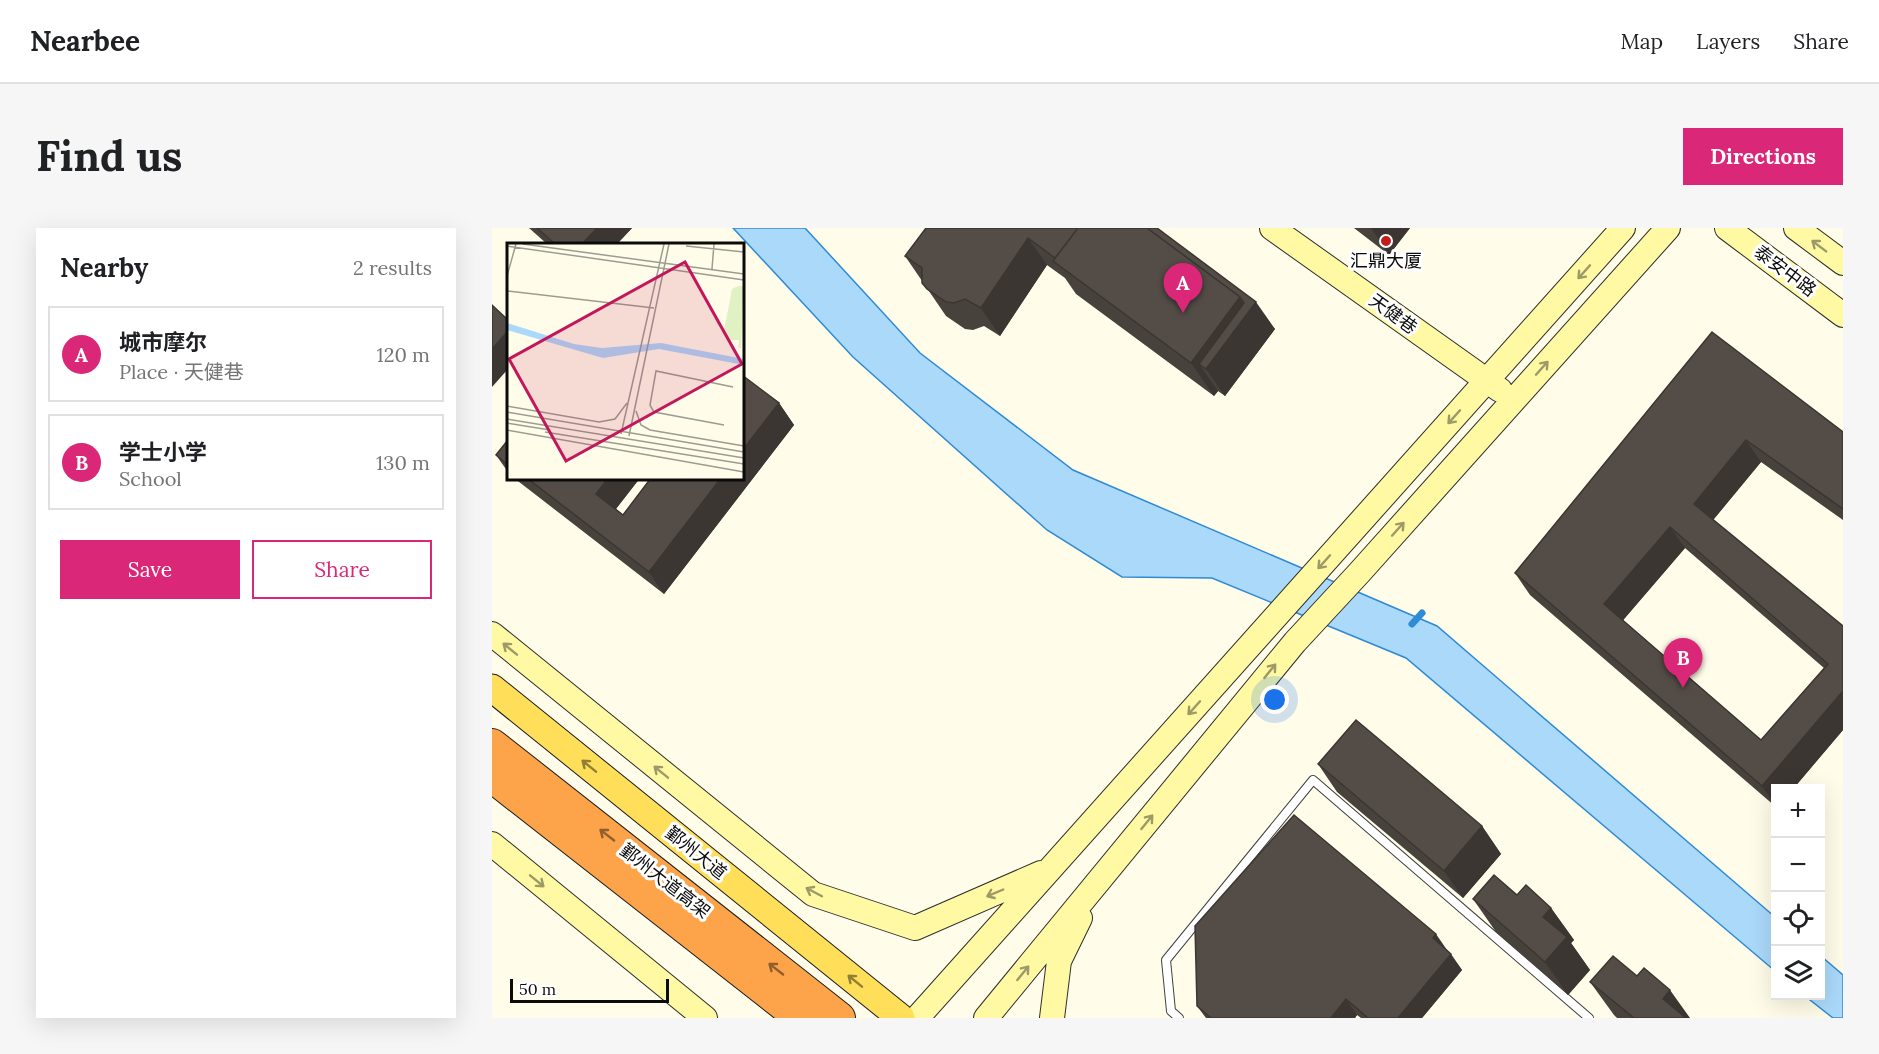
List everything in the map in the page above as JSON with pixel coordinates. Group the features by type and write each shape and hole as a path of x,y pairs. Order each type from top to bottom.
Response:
{"highway":[{"name":"鄞州大道高架","path":"492,745 839,1018"},
{"name":"鄞州大道高架","path":"492,776 801,1018"}],"main road":[{"name":"天健巷","path":"1272,228 1514,400"},
{"path":"916,1018 1623,228"},
{"path":"986,1018 1294,642 1359,573 1668,228"},
{"name":"泰安中路","path":"1727,228 1843,315"},
{"path":"1796,228 1843,263"},
{"path":"492,634 813,894 915,928 1049,870"},
{"name":"鄞州大道","path":"492,688 901,1018"},
{"path":"492,795 777,1018"},
{"path":"492,844 705,1018"},
{"path":"1052,1018 1059,961 1100,880"}],"lane":[{"path":"1179,1018 1171,1011 1166,960 1313,780 1589,1018"}],"water":[{"path":"733,228 805,228 920,353 1073,470 1437,626 1771,914 1771,968 1406,658 1212,578 1122,577 1047,530 853,357"},
{"path":"1825,959 1843,975 1843,1018 1833,1018 1810,1000 1825,1000"}],"building":[{"path":"537,228 597,228 583,243 554,243"},
{"path":"926,228 1078,228 1055,258 1028,238 981,308 965,299 954,303 946,302 922,283 922,268 905,256"},
{"path":"1078,228 1147,228 1240,297 1191,363 1053,261"},
{"path":"1147,228 1157,228 1256,302 1206,369 1199,364 1244,303 1240,297"},
{"path":"492,305 507,319 507,332 492,349"},
{"path":"1712,332 1843,432 1843,509 1746,440 1694,504 1843,626 1843,691 1762,786 1515,573","holes":["1670,527 1828,664 1761,740 1604,604"]},
{"path":"744,377 779,403 744,448"},
{"path":"507,441 507,464 496,455"},
{"path":"530,480 606,480 596,494 623,515 649,480 719,480 649,572"},
{"path":"1356,720 1482,826 1444,871 1318,764"},
{"path":"1294,815 1436,934 1433,938 1451,954 1398,1018 1368,1018 1346,999 1331,1018 1211,1018 1197,1006 1195,926"},
{"path":"1494,875 1517,895 1526,885 1551,908 1543,917 1567,937 1545,962 1473,899"},
{"path":"1613,956 1637,976 1644,968 1670,990 1663,999 1686,1018 1634,1018 1590,982"}],"waterway":[{"path":"1412,624 1422,613"}],"place":[{"name":"汇鼎大厦","path":"1386,241"},
{"name":"城市摩尔","path":"1183,313"},
{"name":"学士小学","path":"1683,688"}]}
